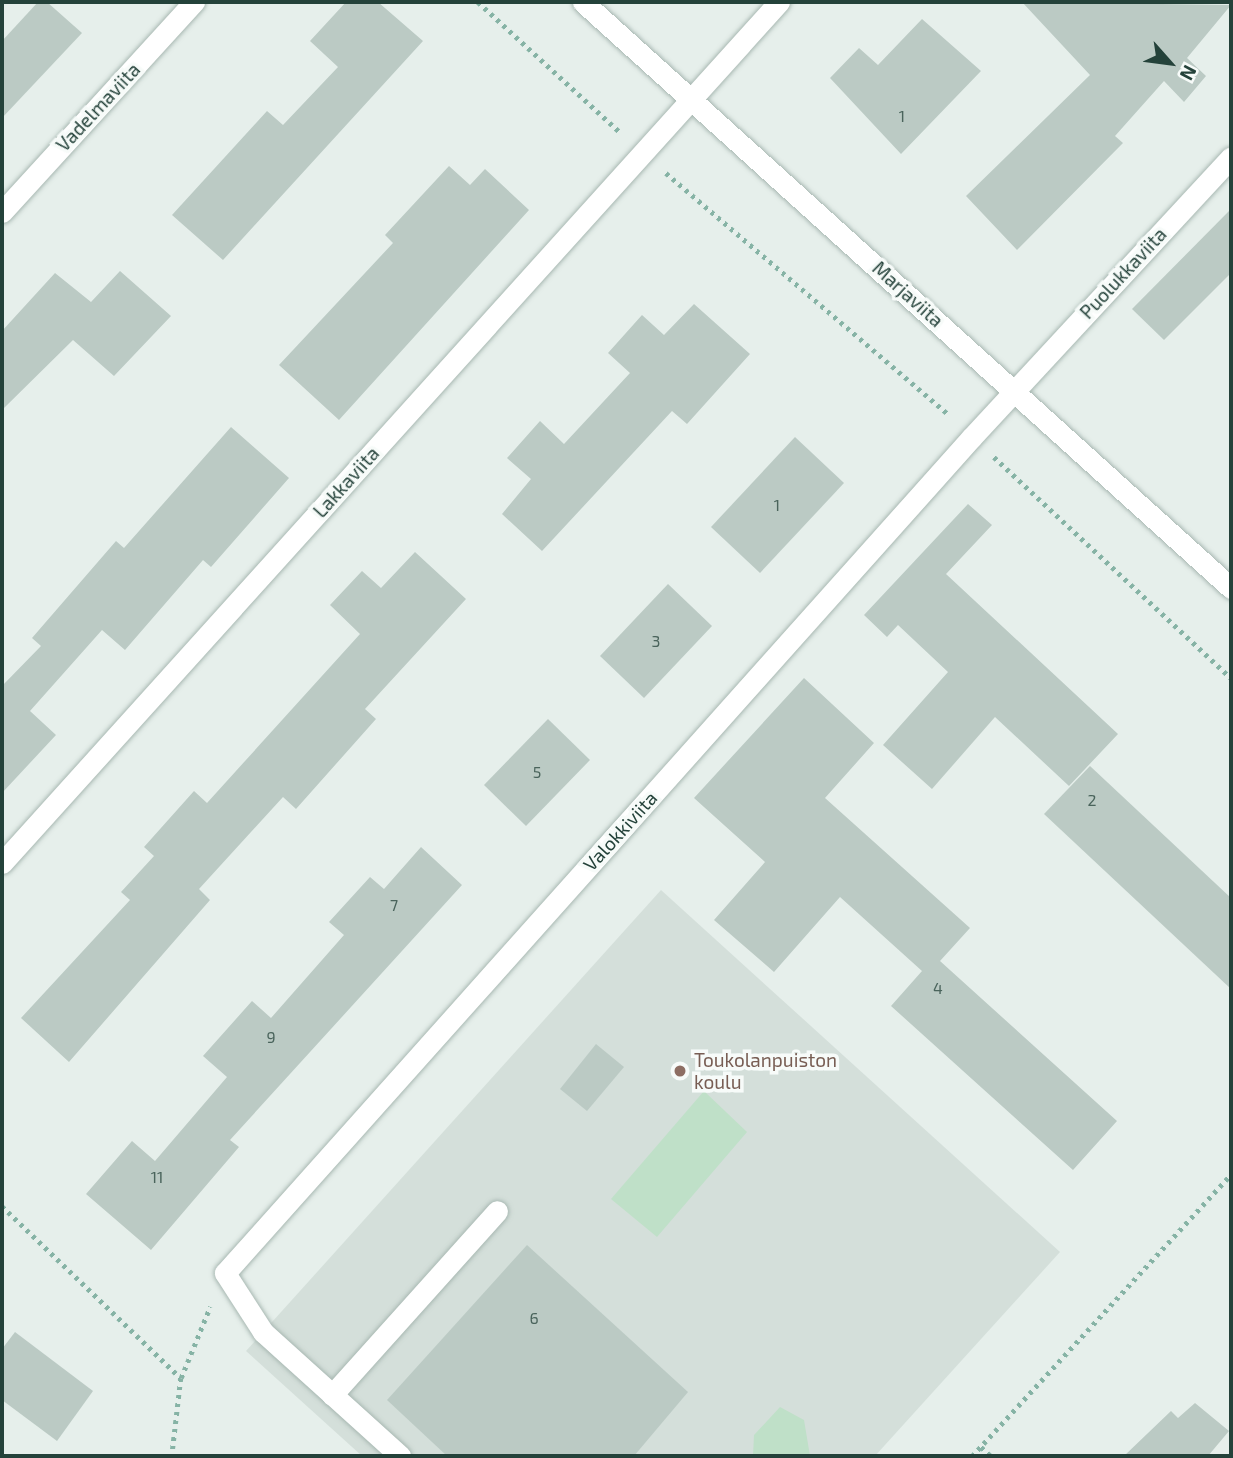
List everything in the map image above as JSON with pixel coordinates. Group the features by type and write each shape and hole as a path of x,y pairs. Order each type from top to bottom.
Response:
{"street":[{"name":"Vadelmaviita","path":"2,212 194,2"},
{"name":"Marjaviita","path":"583,2 689,100 1015,389 1231,588"},
{"name":"Lakkaviita","path":"2,863 779,2"},
{"name":"Puolukkaviita","path":"1015,389 1231,157"},
{"name":"Valokkiviita","path":"225,1273 1015,389"},
{"path":"332,1395 497,1211"},
{"path":"225,1273 263,1332 400,1456"}],"path":[{"path":"478,2 643,153 972,437 1231,678"},
{"path":"972,1456 1231,1174"},
{"path":"2,1206 181,1378"},
{"path":"172,1456 181,1378 225,1273"},
{"path":"981,1447 991,1456"}],"shaded area":[{"name":"Toukolanpuiston koulu","path":"661,890 1060,1252 875,1456 362,1456 246,1351"}],"green space":[{"path":"704,1091 747,1132 657,1237 611,1199"},
{"path":"780,1407 804,1420 810,1456 753,1456 754,1435"}],"building":[{"path":"38,2 47,2 82,33 2,118 2,41"},
{"path":"346,2 378,2 423,41 223,260 172,215 267,111 283,125 338,67 310,41"},
{"path":"1022,2 1231,5 1187,58 1206,76 1184,102 1164,81 1115,136 1123,143 1017,250 966,196 1090,75"},
{"path":"922,19 981,71 901,154 830,78 859,48 878,65"},
{"path":"449,166 470,185 485,169 529,210 339,420 279,365 393,243 385,235"},
{"path":"1231,209 1231,273 1164,340 1132,309"},
{"path":"120,271 171,316 114,376 73,340 2,410 2,331 55,273 91,302"},
{"path":"694,304 750,354 687,424 672,411 542,551 502,514 531,479 507,458 540,421 564,444 630,373 608,353 642,315 664,335"},
{"path":"231,427 289,478 211,567 203,560 125,650 102,630 30,711 56,735 2,793 2,686 41,646 32,638 116,541 124,548"},
{"path":"795,437 844,483 760,573 711,527"},
{"path":"968,504 992,525 946,574 1118,734 1069,786 995,717 932,789 883,745 948,672 898,625 887,637 864,615"},
{"path":"415,552 466,599 365,709 376,719 296,809 283,797 199,889 210,900 69,1062 21,1018 130,900 121,892 154,856 144,847 194,791 207,803 360,634 330,605 362,571 381,588"},
{"path":"668,584 712,626 644,698 600,656"},
{"path":"804,678 874,743 825,798 970,928 940,961 1117,1121 1073,1170 891,1006 922,971 840,897 774,972 714,920 765,862 694,798"},
{"path":"548,719 590,760 526,826 484,785"},
{"path":"1090,766 1231,898 1231,989 1044,814"},
{"path":"421,847 462,885 230,1140 239,1147 151,1250 86,1194 132,1141 155,1161 227,1077 203,1056 252,1001 271,1018 344,935 329,922 370,877 384,889"},
{"path":"596,1044 624,1067 587,1111 560,1089"},
{"path":"527,1245 688,1392 634,1456 447,1456 387,1400"},
{"path":"15,1332 93,1391 57,1441 2,1400 2,1349"},
{"path":"1195,1403 1229,1431 1208,1456 1124,1456 1171,1411 1178,1418"}],"place":[{"name":"Toukolanpuiston koulu","path":"680,1071"}]}
